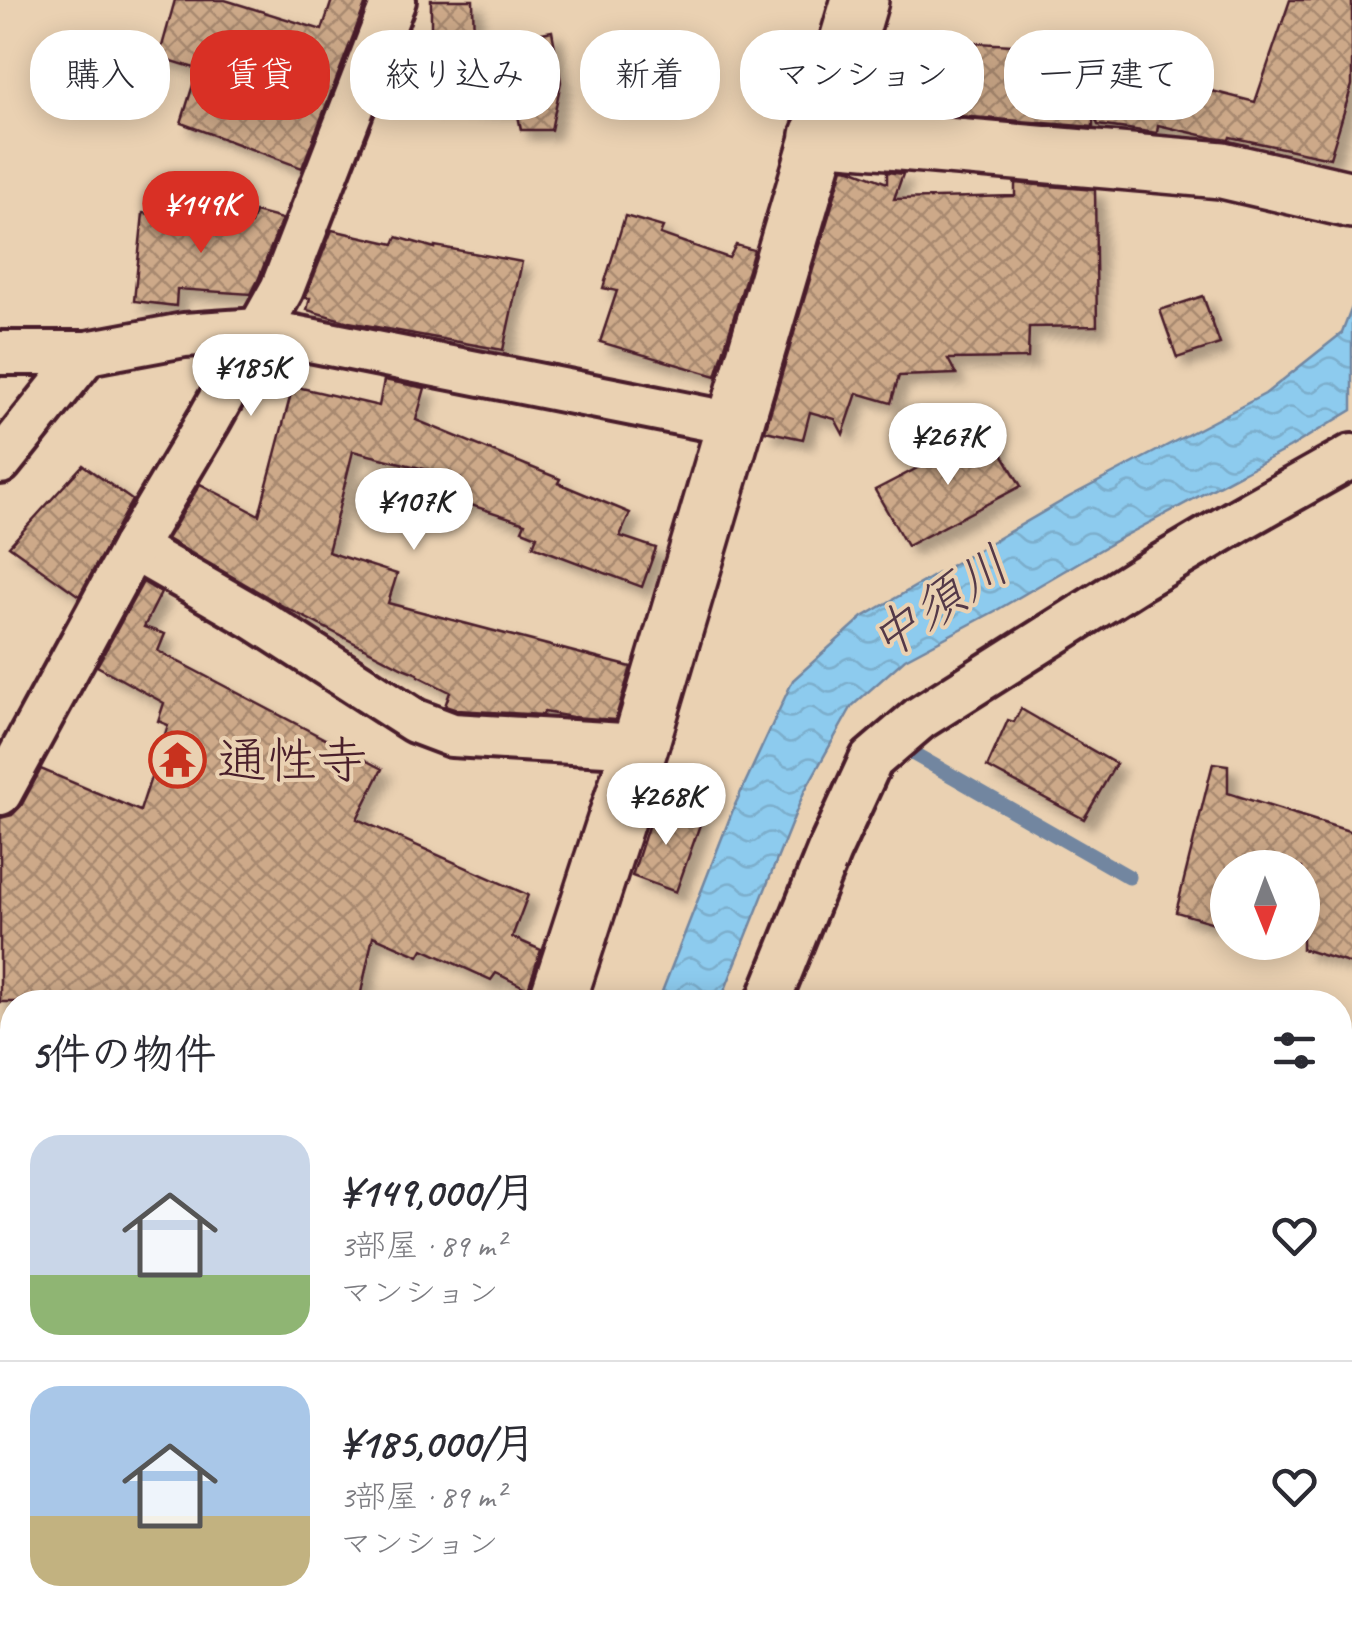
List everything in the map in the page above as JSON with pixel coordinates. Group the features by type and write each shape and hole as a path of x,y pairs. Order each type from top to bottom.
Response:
{"street":[{"path":"0,793 133,548 282,289 394,0"},
{"path":"561,990 640,746 860,0"},
{"path":"819,134 1222,170 1352,200"},
{"path":"0,353 88,353 184,334 259,330 734,424"},
{"path":"0,462 88,353"},
{"path":"773,990 870,760 920,718 1141,578 1352,456"},
{"path":"133,548 255,618 415,722 452,735 640,746"}],"water":[{"name":"中須川","path":"1352,307 1352,410 905,659 852,706 804,792 725,990 663,990 734,807 793,680 863,617 1069,497 1265,394 1342,333"}],"building":[{"path":"175,0 225,0 322,30 190,30 190,67 170,60 170,30 167,30"},
{"path":"332,0 367,0 355,30 350,30 350,44 330,96 330,30 322,30"},
{"path":"431,0 473,0 474,30 431,30"},
{"path":"1290,0 1352,0 1352,85 1330,158 1158,125 1157,133 1098,125 1096,120 1214,120 1214,92 1255,102"},
{"path":"984,43 1004,44 1004,120 984,118"},
{"path":"190,94 190,120 321,120 302,168 181,123"},
{"path":"519,120 553,120 551,130 521,130"},
{"path":"1008,120 1093,120 1093,127"},
{"path":"843,168 887,183 887,172 903,174 894,199 1015,196 1015,183 1095,190 1097,326 1029,327 1028,358 948,359 956,374 899,376 891,403 857,393 843,434 835,419 810,412 803,439 765,431"},
{"path":"255,212 282,219 251,294 177,289 176,306 134,301 143,213 251,224"},
{"path":"625,216 663,227 660,234 729,258 736,245 754,250 716,376 600,342 617,291 603,288"},
{"path":"332,230 394,244 397,237 435,248 522,262 503,350 349,322 307,310 310,298 305,298"},
{"path":"1203,296 1220,344 1177,358 1160,310"},
{"path":"384,380 425,388 416,420 560,479 558,483 630,513 620,536 656,548 642,587 533,546 537,536 522,530 525,523 453,499 460,478 353,451 328,552 397,574 388,603 631,667 615,720 544,712 543,715 457,710 445,706 450,692 283,606 167,539 200,484 259,515 293,386 379,406"},
{"path":"989,431 1021,486 907,546 875,490"},
{"path":"83,465 132,500 79,596 9,546"},
{"name":"通性寺","path":"143,582 161,593 144,627 165,634 158,651 382,769 357,819 528,895 512,937 541,950 528,989 496,973 491,980 423,949 419,956 373,936 362,990 0,990 0,818 12,815 21,806 41,769 140,811 168,725 158,721 164,703 97,666"},
{"path":"1021,709 1116,764 1084,819 987,767 1008,720 1014,722"},
{"path":"1213,763 1228,765 1228,793 1352,832 1352,964 1320,954 1320,850 1210,850 1210,922 1176,912"},
{"path":"655,805 702,819 676,892 632,876"}],"waterway":[{"path":"900,746 1129,877"}],"place":[{"name":"通性寺","path":"178,760"}]}
